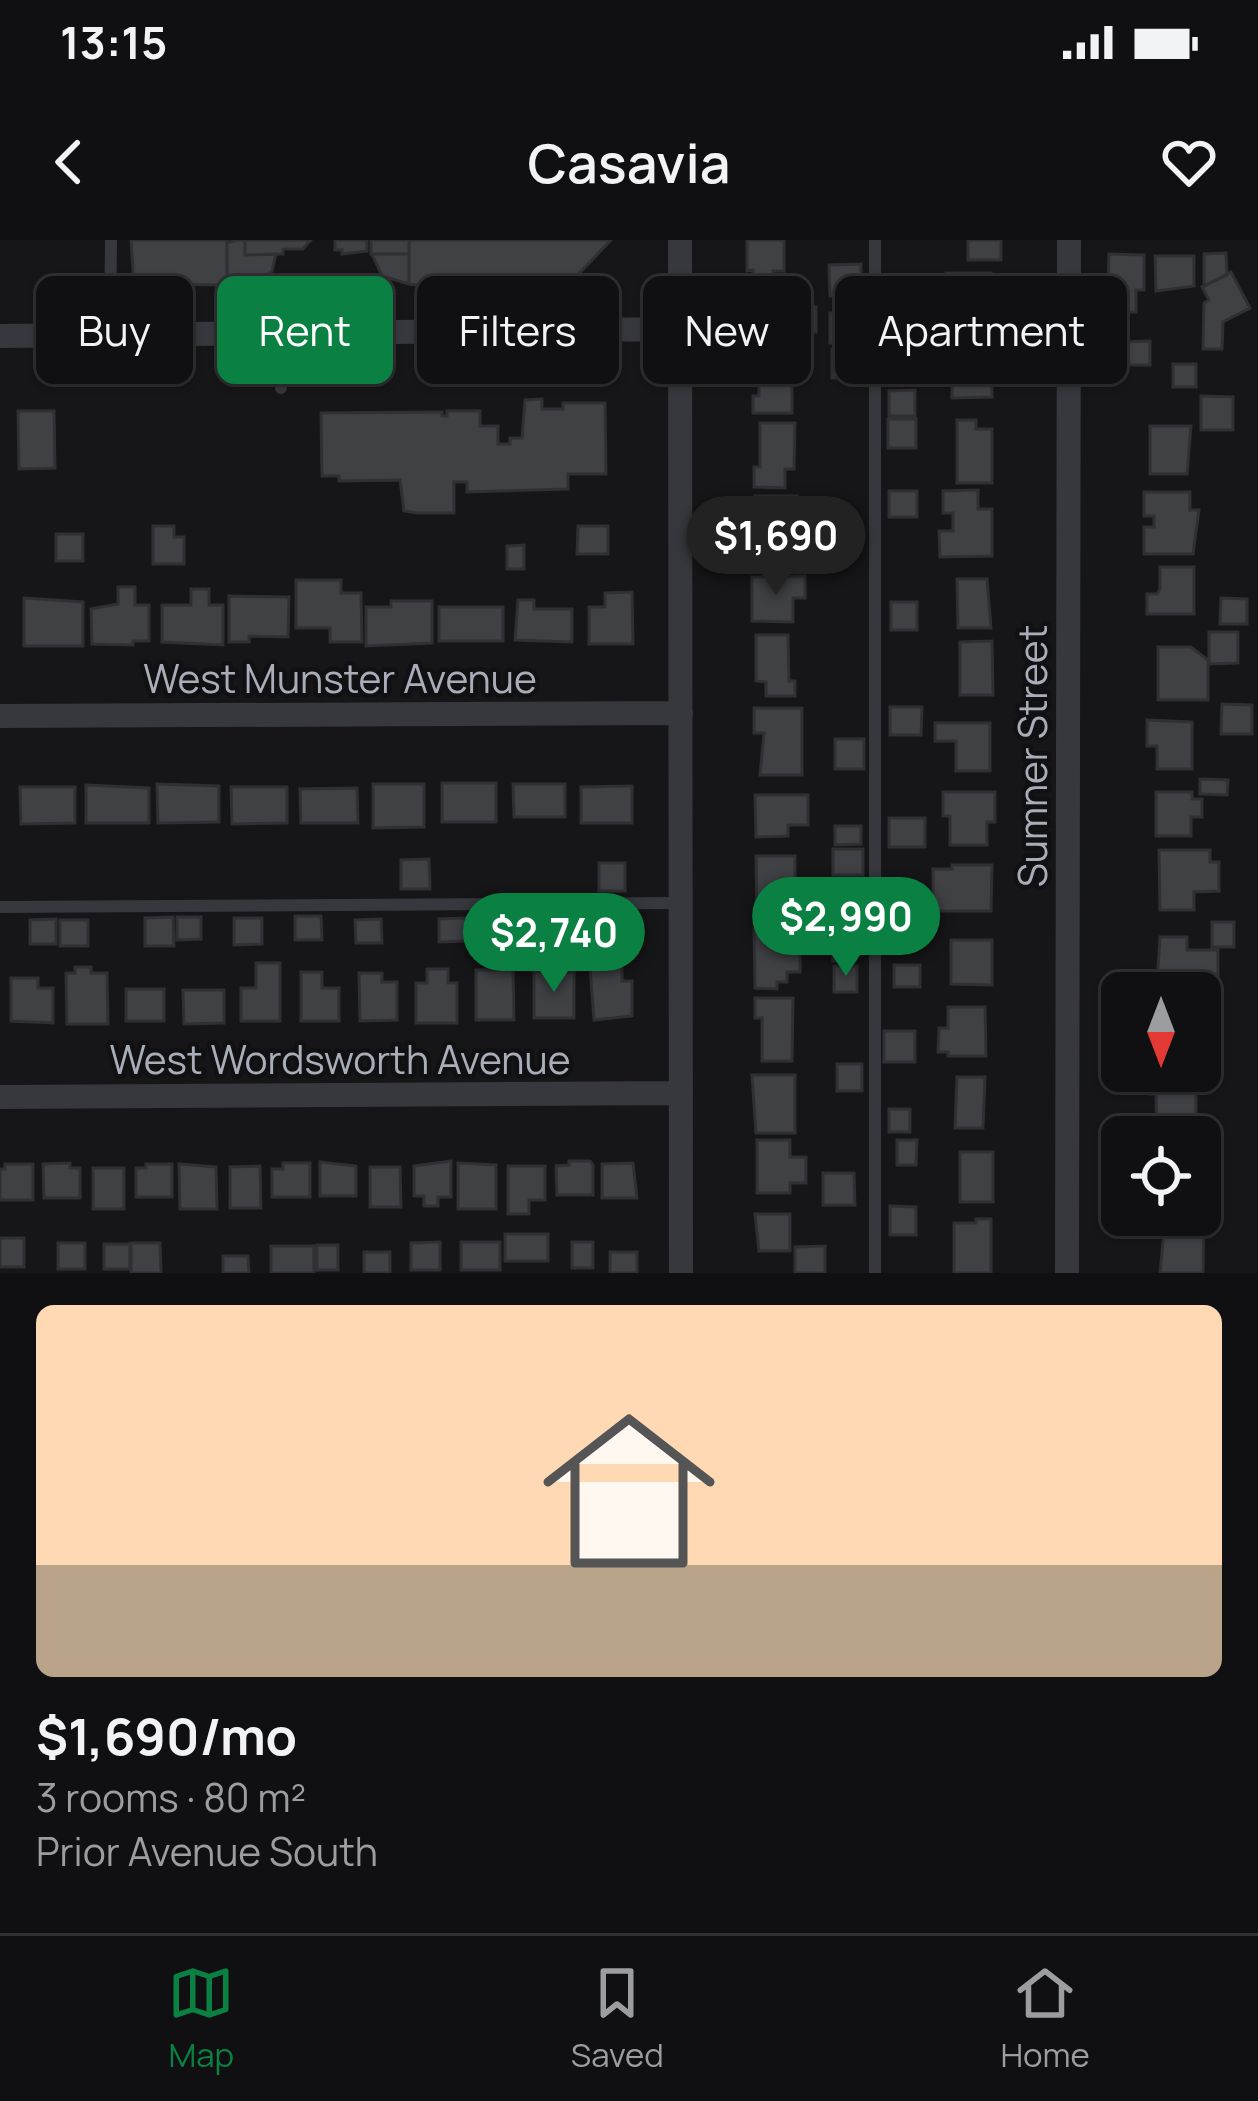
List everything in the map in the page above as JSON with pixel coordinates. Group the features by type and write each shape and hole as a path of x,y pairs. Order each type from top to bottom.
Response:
{"street":[{"path":"680,240 680,276"},
{"name":"Sumner Street","path":"1067,1273 1069,240"},
{"path":"393,332 643,329"},
{"path":"0,336 36,336"},
{"path":"679,384 681,1273"},
{"name":"West Munster Avenue","path":"0,716 681,713"},
{"name":"West Wordsworth Avenue","path":"0,1097 681,1094"}],"lane":[{"path":"111,240 111,276"},
{"path":"875,240 875,1273"},
{"path":"281,384 281,388"},
{"path":"0,908 681,903"}],"building":[{"path":"131,240 227,240 227,276 217,276 217,285 193,285 193,276 133,276"},
{"path":"245,240 245,255 276,254 272,271 266,276 227,276 227,243"},
{"path":"245,240 311,240 303,249 283,249 283,254 245,255"},
{"path":"335,240 367,240 367,251 342,254 335,250"},
{"path":"371,240 409,240 409,254 371,254"},
{"path":"409,240 611,240 577,276 417,276 417,285 409,284"},
{"path":"747,240 784,240 784,271 753,276 753,270 747,271"},
{"path":"968,240 1001,240 1001,260 968,260"},
{"path":"1226,253 1227,275 1204,286 1204,254"},
{"path":"372,254 409,254 409,284 382,276"},
{"path":"1109,254 1144,255 1144,290 1136,290 1136,312 1127,312 1127,276 1108,276"},
{"path":"1155,256 1194,256 1194,286 1156,291"},
{"path":"861,264 861,276 835,276 835,296 830,296 829,265"},
{"path":"1231,272 1250,308 1223,322 1222,349 1203,349 1204,303 1209,300 1202,287"},
{"path":"946,273 991,273 991,276"},
{"path":"811,307 816,307 816,332 811,332"},
{"path":"830,313 835,313 835,343 830,343"},
{"path":"1150,341 1150,365 1127,365 1127,342"},
{"path":"1173,364 1196,364 1196,387 1173,387"},
{"path":"759,384 792,384 792,413 753,413 753,396 759,396"},
{"path":"952,384 992,384 992,397 952,398"},
{"path":"915,390 915,416 889,416 889,391"},
{"path":"1201,396 1233,397 1233,430 1201,430"},
{"path":"542,399 542,409 563,409 563,403 605,403 606,474 568,474 568,489 467,492 467,482 454,482 454,513 404,511 400,480 339,481 339,476 322,476 321,413 442,412 447,416 447,411 480,411 480,426 498,426 498,444 510,444 510,438 522,438 525,400"},
{"path":"18,411 54,411 55,468 19,469"},
{"path":"888,419 916,419 916,448 888,448"},
{"path":"957,420 976,420 976,429 992,429 992,483 957,483"},
{"path":"760,423 795,423 794,469 785,469 785,488 754,487 754,467 760,467"},
{"path":"1150,426 1191,426 1187,474 1150,474"},
{"path":"978,490 978,509 992,509 992,556 940,557 939,531 953,531 953,513 943,513 943,491"},
{"path":"889,491 917,491 917,517 889,517"},
{"path":"1144,492 1190,492 1190,510 1199,510 1193,554 1144,554 1144,527 1154,527 1154,516 1144,516"},
{"path":"755,496 797,496 797,538 791,538 791,555 755,555"},
{"path":"153,526 174,526 174,537 184,537 184,564 153,564"},
{"path":"578,526 608,526 608,554 577,554"},
{"path":"56,534 83,534 83,561 56,561"},
{"path":"524,545 524,569 507,569 507,546"},
{"path":"1160,567 1194,567 1194,614 1147,614 1147,594 1160,589"},
{"path":"805,576 805,598 793,598 793,622 752,621 752,577"},
{"path":"957,579 987,579 991,628 958,628"},
{"path":"296,580 341,580 341,593 361,593 362,642 330,642 330,628 296,628"},
{"path":"118,587 135,587 135,605 149,605 149,641 92,644 91,609 118,604"},
{"path":"191,589 209,589 209,605 223,605 223,645 162,642 162,605 191,605"},
{"path":"632,592 633,644 589,644 589,607 605,607 605,593"},
{"path":"229,596 289,597 288,637 249,636 249,642 229,642"},
{"path":"24,598 83,602 83,646 24,646"},
{"path":"1221,598 1247,599 1247,624 1220,624"},
{"path":"518,600 534,600 534,609 572,609 572,642 515,640"},
{"path":"391,601 432,601 432,643 366,646 366,607 391,607"},
{"path":"891,602 917,602 917,630 891,630"},
{"path":"439,607 503,607 503,641 439,641"},
{"path":"1209,632 1238,632 1238,663 1209,664"},
{"path":"756,635 788,635 789,681 795,681 795,696 766,696 766,682 756,681"},
{"path":"992,641 993,695 960,695 960,642"},
{"path":"1158,647 1191,647 1208,660 1208,700 1158,700"},
{"path":"1222,704 1252,705 1252,734 1221,734"},
{"path":"890,707 922,707 921,735 890,735"},
{"path":"754,708 802,708 802,775 760,775 764,733 754,733"},
{"path":"1147,720 1192,722 1192,769 1157,769 1157,746 1147,746"},
{"path":"935,723 990,723 990,771 956,771 956,741 935,741"},
{"path":"835,739 864,739 864,769 835,769"},
{"path":"1200,779 1228,780 1227,795 1200,794"},
{"path":"442,783 496,783 496,822 442,822"},
{"path":"157,784 219,786 219,822 158,823"},
{"path":"373,784 424,784 424,827 373,828"},
{"path":"513,784 565,784 565,817 514,817"},
{"path":"86,785 149,788 149,823 86,823"},
{"path":"632,786 632,823 581,823 581,787"},
{"path":"20,787 75,787 75,823 21,824"},
{"path":"231,787 287,787 287,823 232,824"},
{"path":"357,788 358,823 301,823 300,789"},
{"path":"943,792 995,792 995,822 987,822 987,845 950,845 950,816 943,816"},
{"path":"1156,792 1192,792 1192,799 1202,799 1202,817 1191,817 1191,836 1156,836"},
{"path":"755,795 808,795 808,825 788,825 788,836 756,837"},
{"path":"889,818 925,818 925,847 889,847"},
{"path":"835,826 861,826 861,844 835,845"},
{"path":"833,849 863,849 863,875 833,875"},
{"path":"1159,850 1210,850 1210,862 1219,862 1219,891 1194,892 1194,910 1160,910"},
{"path":"756,856 795,856 795,916 757,916"},
{"path":"429,859 430,889 401,889 401,860"},
{"path":"599,863 625,863 625,891 599,891"},
{"path":"952,865 992,865 991,911 933,911 933,869 952,869"},
{"path":"891,886 912,886 912,911 891,911"},
{"path":"295,916 321,916 322,940 295,940"},
{"path":"635,916 635,942 610,942 610,917"},
{"path":"173,917 174,946 145,946 145,918"},
{"path":"177,917 201,917 201,939 177,940"},
{"path":"497,917 523,917 523,946 497,946"},
{"path":"529,917 555,917 555,944 529,944"},
{"path":"234,918 262,918 262,944 234,945"},
{"path":"466,918 466,941 439,942 439,919"},
{"path":"56,919 56,944 30,944 30,920"},
{"path":"381,919 382,943 356,943 355,920"},
{"path":"60,920 88,920 88,946 60,946"},
{"path":"1212,922 1234,922 1234,947 1212,947"},
{"path":"833,926 856,926 856,960 833,961"},
{"path":"754,929 800,929 800,972 787,972 787,982 777,982 777,989 755,988"},
{"path":"1160,937 1187,937 1187,950 1218,950 1218,972 1158,972"},
{"path":"951,940 992,940 992,985 951,984"},
{"path":"256,963 280,963 280,1021 241,1021 241,988 256,988"},
{"path":"894,965 920,965 920,987 894,987"},
{"path":"834,966 857,966 857,992 834,992"},
{"path":"75,967 107,973 108,1024 67,1024 66,973 75,973"},
{"path":"590,967 622,967 622,981 632,981 632,1016 594,1020"},
{"path":"427,969 448,969 448,983 457,983 457,1023 416,1023 416,983 427,983"},
{"path":"476,970 513,970 514,1020 476,1020"},
{"path":"301,972 322,972 322,988 339,988 339,1021 301,1021"},
{"path":"534,972 574,972 574,1018 534,1018"},
{"path":"359,973 382,973 382,982 397,982 397,1020 360,1021"},
{"path":"11,978 38,978 38,988 53,988 53,1023 11,1021"},
{"path":"126,989 164,989 164,1021 126,1021"},
{"path":"183,990 224,990 224,1023 184,1024"},
{"path":"755,998 793,998 792,1061 762,1061 762,1018 755,1018"},
{"path":"948,1007 985,1007 986,1056 938,1052 939,1028 948,1028"},
{"path":"884,1031 915,1031 915,1062 884,1062"},
{"path":"837,1064 862,1064 862,1091 837,1091"},
{"path":"752,1075 795,1075 795,1133 756,1133"},
{"path":"957,1077 985,1077 983,1128 955,1128"},
{"path":"1196,1092 1196,1116 1157,1116 1156,1094 1149,1094"},
{"path":"889,1109 910,1109 910,1132 889,1132"},
{"path":"757,1140 790,1140 790,1157 806,1157 806,1183 790,1183 790,1193 757,1193"},
{"path":"897,1140 917,1140 916,1165 897,1165"},
{"path":"960,1152 993,1152 993,1202 960,1202"},
{"path":"451,1161 451,1197 438,1197 438,1206 424,1206 424,1196 414,1196 414,1166"},
{"path":"569,1161 593,1165 593,1195 557,1195 556,1166 569,1165"},
{"path":"320,1162 356,1166 356,1196 320,1196"},
{"path":"70,1163 70,1168 80,1168 80,1198 44,1198 43,1164"},
{"path":"283,1163 310,1163 310,1197 272,1197 272,1169 283,1169"},
{"path":"458,1163 496,1165 496,1209 458,1209"},
{"path":"633,1163 637,1198 602,1198 602,1164"},
{"path":"5,1164 33,1164 33,1200 0,1200 0,1169"},
{"path":"146,1164 172,1164 172,1197 136,1197 136,1168 146,1168"},
{"path":"179,1164 216,1167 217,1209 180,1209"},
{"path":"260,1166 261,1208 230,1208 230,1167"},
{"path":"508,1166 545,1166 545,1200 529,1200 529,1214 508,1214"},
{"path":"370,1167 400,1167 401,1207 370,1207"},
{"path":"93,1168 124,1168 124,1209 93,1209"},
{"path":"823,1173 854,1173 855,1205 823,1205"},
{"path":"890,1206 916,1207 916,1235 890,1235"},
{"path":"755,1214 790,1214 790,1251 759,1251"},
{"path":"976,1219 991,1219 991,1273 954,1273 954,1223 976,1223"},
{"path":"505,1234 548,1234 548,1261 505,1261"},
{"path":"1164,1236 1204,1236 1203,1273 1160,1273"},
{"path":"0,1238 24,1238 24,1267 0,1267"},
{"path":"440,1242 440,1270 411,1270 411,1243"},
{"path":"461,1242 500,1242 500,1270 461,1270"},
{"path":"572,1242 593,1242 593,1268 572,1268"},
{"path":"58,1243 85,1243 85,1269 58,1269"},
{"path":"131,1243 160,1243 161,1273 131,1273"},
{"path":"104,1244 130,1244 130,1269 104,1269"},
{"path":"317,1245 338,1245 338,1270 317,1270"},
{"path":"271,1246 314,1246 314,1273 271,1273"},
{"path":"825,1246 825,1273 795,1273 795,1247"},
{"path":"364,1252 390,1252 390,1273 364,1273"},
{"path":"610,1252 637,1252 637,1273 610,1273"},
{"path":"223,1256 248,1256 249,1273 223,1273"}]}
